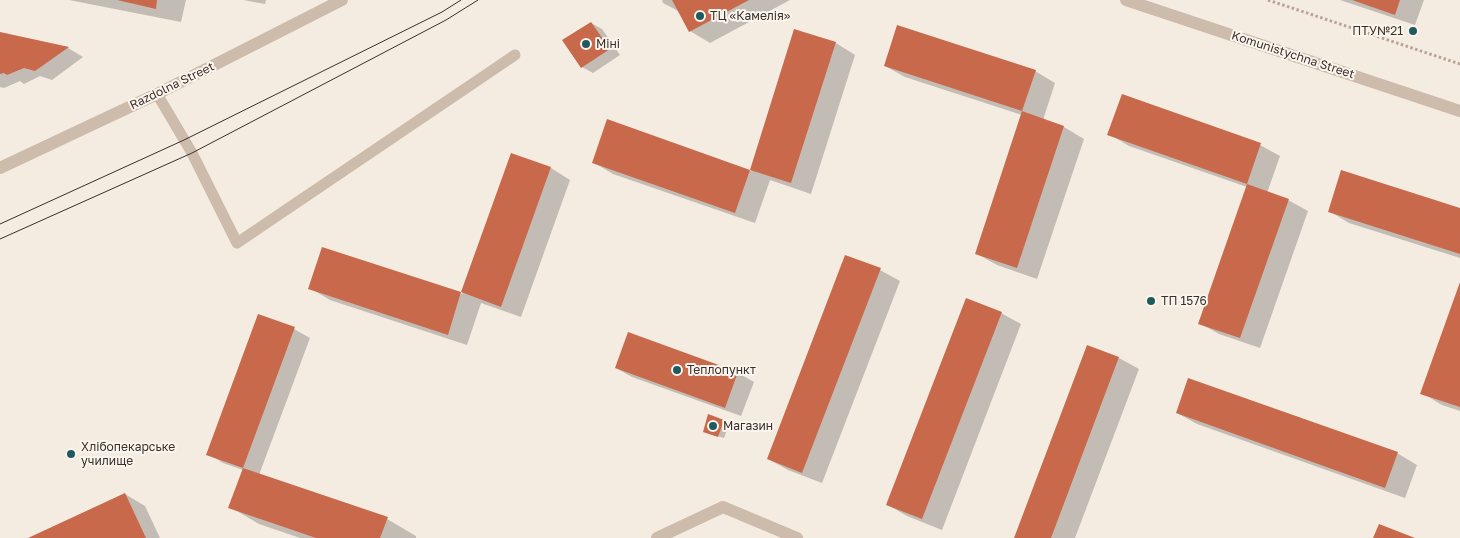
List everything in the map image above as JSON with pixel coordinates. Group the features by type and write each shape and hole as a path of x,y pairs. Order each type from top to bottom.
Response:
{"street":[{"name":"Razdolna Street","path":"0,168 157,94 342,0"},
{"name":"Komunistychna Street","path":"1126,0 1460,111"},
{"path":"657,538 722,507 797,538"}],"lane":[{"path":"157,94 192,153 237,243 515,55"}],"path":[{"path":"1268,0 1460,64"}],"building":[{"path":"117,0 157,0 156,9"},
{"name":"ТЦ «Камелія»","path":"672,0 749,0 689,32"},
{"path":"1352,0 1400,0 1395,15"},
{"name":"Міні","path":"591,22 610,49 581,68 562,40"},
{"path":"897,25 1036,70 1022,111 884,66"},
{"path":"794,29 836,42 791,183 750,170"},
{"path":"0,32 69,47 35,71 24,68 7,75 4,73 0,74"},
{"path":"1122,94 1261,143 1247,184 1107,135"},
{"path":"1022,111 1064,126 1017,268 975,254"},
{"path":"607,119 750,170 735,213 592,163"},
{"path":"511,153 551,167 501,307 461,292"},
{"path":"1341,170 1460,208 1460,254 1328,212"},
{"path":"1247,184 1289,199 1240,338 1198,324"},
{"path":"322,247 461,292 448,335 308,289"},
{"path":"845,255 881,268 802,473 767,459"},
{"path":"1460,282 1460,407 1420,394"},
{"path":"966,298 1002,312 922,519 886,505"},
{"path":"258,314 295,327 243,468 206,455"},
{"name":"Теплопункт","path":"628,332 738,372 725,408 615,368"},
{"path":"1087,345 1119,357 1051,538 1014,538"},
{"path":"1188,378 1398,452 1385,488 1176,413"},
{"name":"Магазин","path":"708,414 724,420 718,437 703,432"},
{"path":"243,468 388,517 380,538 316,538 228,508"},
{"path":"125,493 146,538 28,538"},
{"path":"1379,524 1415,538 1373,538"}],"tram line":[{"path":"0,224 184,140 442,12 461,0"},
{"path":"0,239 192,153 446,20 478,0"}],"place":[{"name":"ТЦ «Камелія»","path":"700,16"},
{"name":"ПТУ№21","path":"1413,31"},
{"name":"Міні","path":"586,44"},
{"name":"ТП 1576","path":"1151,301"},
{"name":"Теплопункт","path":"677,370"},
{"name":"Магазин","path":"713,426"},
{"name":"Хлібопекарське училище","path":"71,454"}]}
